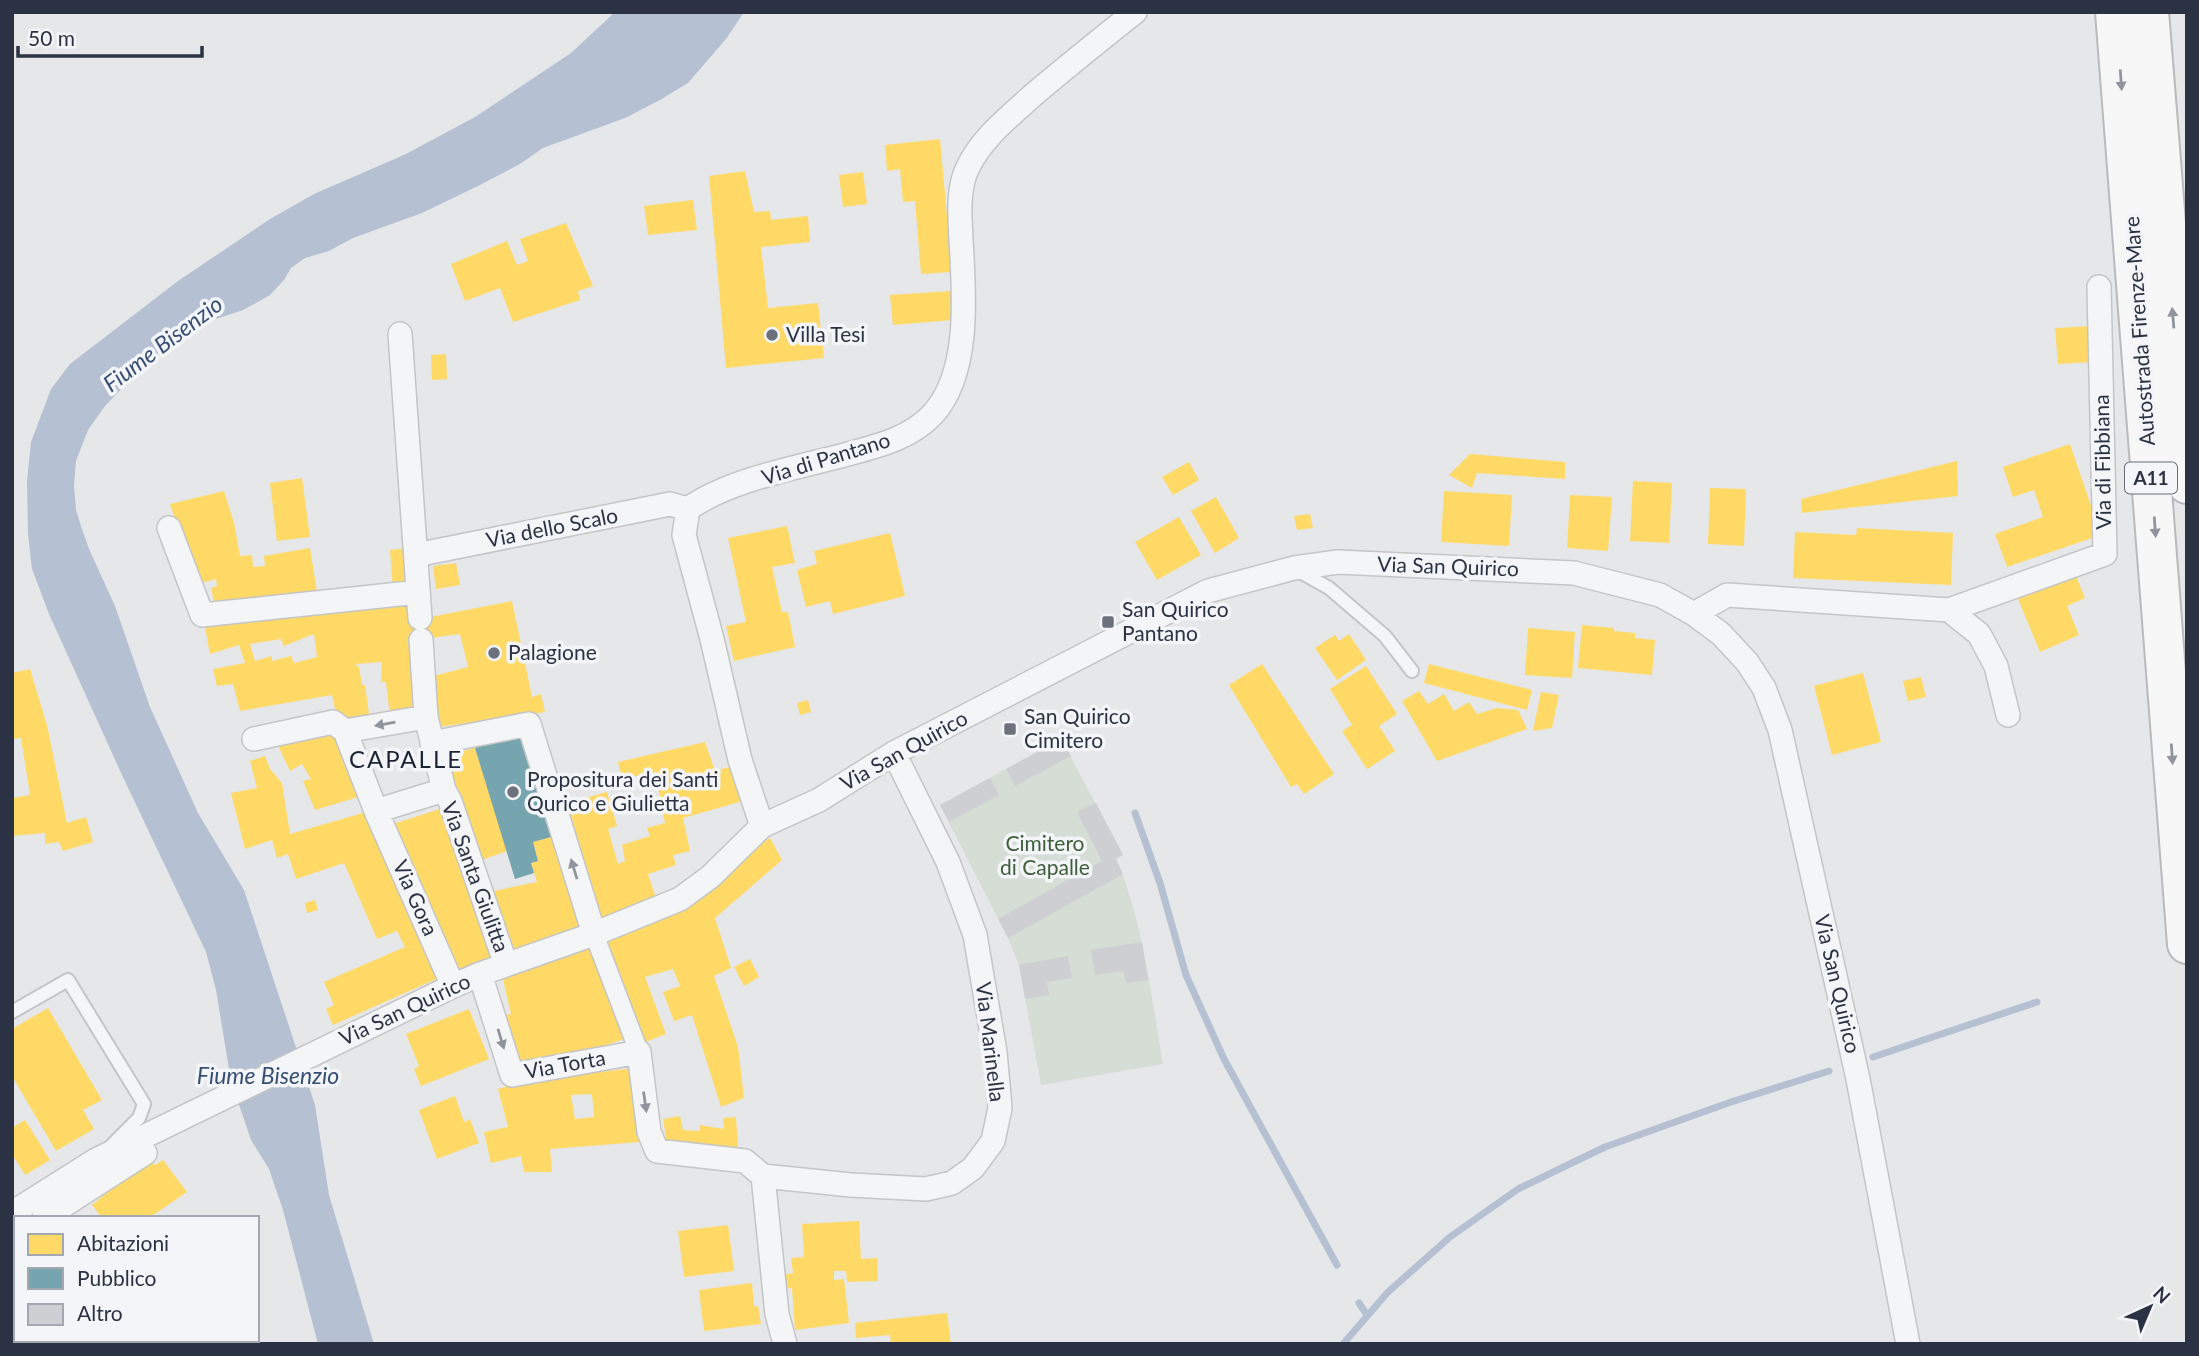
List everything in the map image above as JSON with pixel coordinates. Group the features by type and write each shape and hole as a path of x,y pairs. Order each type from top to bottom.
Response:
{"highway":[{"name":"Autostrada Firenze-Mare","path":"2115,12 2187,944"},
{"name":"Autostrada Firenze-Mare","path":"2149,12 2187,484"}],"street":[{"name":"Via di Pantano","path":"688,509 720,490 874,447 908,434 932,415 948,394 960,354 963,284 959,198 967,168 983,144 1006,119 1072,61 1135,12"},
{"name":"Via di Fibbiana","path":"1949,610 2105,554 2099,287"},
{"path":"254,739 333,722 345,731 426,717 400,334"},
{"name":"Via dello Scalo","path":"416,555 670,504 688,509"},
{"path":"688,509 684,535 740,760 762,826"},
{"path":"169,528 202,615 418,592"},
{"name":"Via San Quirico","path":"12,1213 96,1160 453,986 680,899 710,877 762,826 819,800 894,753 1208,591 1294,568 1338,562 1574,573 1660,595 1694,614 1721,634 1747,662 1764,688 1780,730 1858,1079 1908,1344"},
{"path":"1694,614 1727,596 1949,610 1979,634 1996,666 2008,715"},
{"name":"Via Santa Giulitta","path":"426,717 444,790 477,874 506,965"},
{"path":"432,743 530,724 594,934"},
{"name":"Via Gora","path":"345,731 376,811 453,986"},
{"name":"Via Marinella","path":"594,934 639,1052 649,1132 657,1151 745,1161 763,1176 926,1189 953,1183 972,1168 993,1141 1000,1108 995,1052 975,935 948,862 894,753"},
{"path":"376,811 444,790"},
{"name":"Via Torta","path":"480,974 512,1075 639,1052"},
{"path":"47,1216 145,1153"},
{"path":"763,1176 777,1314 785,1344"}],"lane":[{"path":"1294,568 1329,588 1385,636 1412,671"},
{"path":"12,1012 68,980 133,1084 144,1104 139,1118 96,1160"}],"green space":[{"name":"Cimitero di Capalle","path":"1061,739 1123,855 1116,859 1126,883 1140,934 1163,1064 1041,1085 1019,965 940,805"}],"water":[{"name":"Fiume Bisenzio","path":"615,12 744,12 726,39 688,83 660,100 625,118 543,148 520,164 422,213 305,258 291,268 270,295 243,310 207,322 158,356 105,406 88,430 76,461 76,510 89,549 115,606 150,707 198,813 244,890 315,1105 329,1195 374,1344 318,1344 283,1210 269,1169 251,1140 231,1081 216,990 206,952 122,775 49,614 32,569 27,481 31,442 51,389 70,364 178,281 270,219 314,194 406,154 475,117 571,53"}],"building: Abitazioni":[{"path":"940,139 952,272 921,274 915,201 903,202 900,169 887,171 885,145"},
{"path":"745,171 754,212 770,211 771,220 808,216 810,242 761,247 768,308 818,303 824,358 726,368 709,176"},
{"path":"863,172 867,204 843,207 839,175"},
{"path":"693,200 697,230 648,235 644,206"},
{"path":"566,223 593,286 578,291 580,300 513,322 500,288 465,301 451,264 507,241 517,265 528,261 520,239"},
{"path":"951,291 953,320 893,325 890,295"},
{"path":"2093,326 2095,362 2058,364 2055,328"},
{"path":"446,354 447,379 432,380 431,355"},
{"path":"2070,444 2101,535 2007,567 1995,534 2043,517 2034,490 2013,497 2003,467"},
{"path":"1470,454 1565,462 1565,479 1477,473 1472,488 1449,475"},
{"path":"1957,461 1958,496 1802,513 1801,499"},
{"path":"1189,462 1199,480 1173,495 1162,477"},
{"path":"302,478 310,537 277,541 270,483"},
{"path":"1633,481 1672,483 1669,543 1630,541"},
{"path":"1710,488 1746,489 1744,546 1708,544"},
{"path":"224,491 240,556 252,555 253,567 265,566 264,556 310,548 317,592 215,606 211,588 217,586 216,579 198,584 170,504"},
{"path":"1444,491 1512,495 1509,546 1441,542"},
{"path":"1570,495 1612,497 1608,551 1567,548"},
{"path":"1216,497 1239,538 1215,553 1191,511"},
{"path":"1310,514 1313,528 1297,530 1294,516"},
{"path":"1179,517 1201,555 1157,580 1135,542"},
{"path":"787,526 795,563 772,567 782,612 788,612 795,647 734,661 726,626 746,622 728,538"},
{"path":"1857,528 1953,533 1951,585 1793,578 1795,532 1856,535"},
{"path":"890,533 905,596 833,614 830,601 806,607 797,570 817,564 814,551"},
{"path":"408,548 411,588 393,589 390,550"},
{"path":"456,563 460,585 436,589 433,566"},
{"path":"2076,576 2085,598 2067,606 2079,635 2040,652 2018,599"},
{"path":"413,600 415,620 512,601 532,697 541,694 545,712 438,727 434,676 468,667 460,634 415,640 418,710 390,716 386,682 381,682 382,662 355,664 359,667 362,685 365,685 369,714 337,719 332,695 240,711 233,684 217,686 213,669 245,663 239,645 210,654 205,627 366,603","holes":["314,634 317,657 294,663 291,656 272,661 272,656 255,661 250,644 281,639 284,646"]},
{"path":"1582,625 1614,628 1614,631 1635,633 1635,638 1655,640 1652,675 1578,668"},
{"path":"1528,628 1575,632 1572,678 1525,675"},
{"path":"1349,634 1366,660 1337,680 1315,648 1335,635 1339,641"},
{"path":"1262,664 1334,774 1304,794 1297,784 1291,787 1229,685"},
{"path":"1429,664 1532,690 1527,710 1424,683"},
{"path":"1366,666 1397,714 1379,726 1395,751 1367,769 1342,731 1352,725 1330,689"},
{"path":"30,669 47,725 67,823 86,817 93,842 63,851 59,842 45,844 45,833 12,836 12,798 30,795 21,738 12,739 12,673"},
{"path":"1863,673 1881,742 1832,755 1814,686"},
{"path":"1921,677 1926,697 1908,701 1903,681"},
{"path":"1419,691 1428,704 1444,694 1454,711 1469,702 1477,714 1497,708 1518,710 1527,729 1437,761 1402,701"},
{"path":"1541,692 1559,695 1552,728 1533,731"},
{"path":"808,700 811,712 800,715 797,703"},
{"path":"335,727 365,795 315,810 303,781 311,779 302,764 290,771 276,741"},
{"path":"705,742 715,771 733,766 743,801 683,818 690,851 673,855 676,865 648,874 657,901 601,921 570,812 585,807 582,799 607,792 617,826 608,829 618,864 625,861 622,845 650,836 647,828 665,823 655,772 622,779 618,762"},
{"path":"475,748 507,851 479,861 443,756"},
{"path":"265,756 270,769 282,783 290,834 370,811 443,976 333,1025 326,1009 334,1005 324,982 405,947 397,931 377,939 344,863 296,879 288,854 277,858 272,840 245,849 231,793 257,788 250,761"},
{"path":"449,806 496,958 459,971 419,899 387,826"},
{"path":"551,837 581,931 510,954 494,891 537,882 531,863 538,861 533,842"},
{"path":"770,838 782,860 715,918 731,968 714,976 738,1047 744,1098 721,1107 692,1015 674,1021 663,992 680,986 673,969 645,977 666,1034 643,1043 603,939"},
{"path":"315,900 318,910 307,913 305,903"},
{"path":"592,944 626,1038 591,1051 523,1068 506,1015 511,1014 501,971"},
{"path":"750,959 759,977 744,986 734,967"},
{"path":"48,1008 102,1100 83,1110 94,1129 56,1151 12,1076 12,1029"},
{"path":"469,1009 489,1059 421,1086 414,1069 419,1066 406,1034"},
{"path":"635,1068 640,1142 550,1149 552,1172 524,1172 521,1156 491,1163 484,1132 508,1127 498,1089 532,1080","holes":["592,1094 594,1117 575,1119 571,1095"]},
{"path":"455,1096 464,1122 470,1119 479,1143 437,1159 419,1110"},
{"path":"680,1116 683,1130 700,1131 699,1125 724,1129 723,1118 736,1117 738,1149 685,1141 667,1144 663,1119"},
{"path":"25,1120 50,1160 25,1175 12,1154 12,1128"},
{"path":"149,1158 155,1165 163,1160 187,1192 152,1216 100,1216 92,1205"},
{"path":"859,1221 861,1259 877,1258 878,1281 847,1282 846,1271 834,1271 834,1280 844,1279 849,1323 795,1330 792,1288 782,1289 781,1275 793,1273 791,1258 804,1257 802,1224"},
{"path":"728,1225 734,1271 684,1277 678,1231"},
{"path":"14,1269 12,1319 12,1270"},
{"path":"752,1283 754,1306 758,1306 761,1324 704,1331 699,1290"},
{"path":"947,1313 951,1344 891,1344 890,1335 856,1338 855,1323"},
{"path":"67,1342 157,1342 154,1344"}],"building: Pubblico":[{"name":"Propositura dei Santi Qurico e Giulietta","path":"519,735 551,837 533,842 538,861 531,863 534,873 515,879 475,748"}],"building: Altro":[{"path":"1061,739 1071,756 1015,786 1006,769"},
{"path":"990,778 999,795 949,822 940,805"},
{"path":"1096,803 1123,855 1116,859 1123,874 1008,938 998,919 1102,861 1077,812"},
{"path":"1142,942 1148,980 1126,983 1123,971 1095,975 1091,950"},
{"path":"1068,956 1072,978 1047,982 1049,995 1025,999 1019,965"}],"waterway":[{"path":"1135,813 1160,883 1186,975 1224,1059 1337,1265"},
{"path":"1873,1057 2037,1002"},
{"path":"1343,1344 1388,1292 1450,1237 1518,1189 1605,1147 1731,1102 1829,1071"},
{"path":"1359,1303 1367,1315"}],"place":[{"name":"Villa Tesi","path":"772,335"},
{"name":"San Quirico Pantano","path":"1108,622"},
{"name":"Palagione","path":"494,653"},
{"name":"San Quirico Cimitero","path":"1010,729"},
{"name":"Propositura dei Santi Qurico e Giulietta","path":"513,792"}],"district":[{"name":"CAPALLE","path":"406,760"}]}
